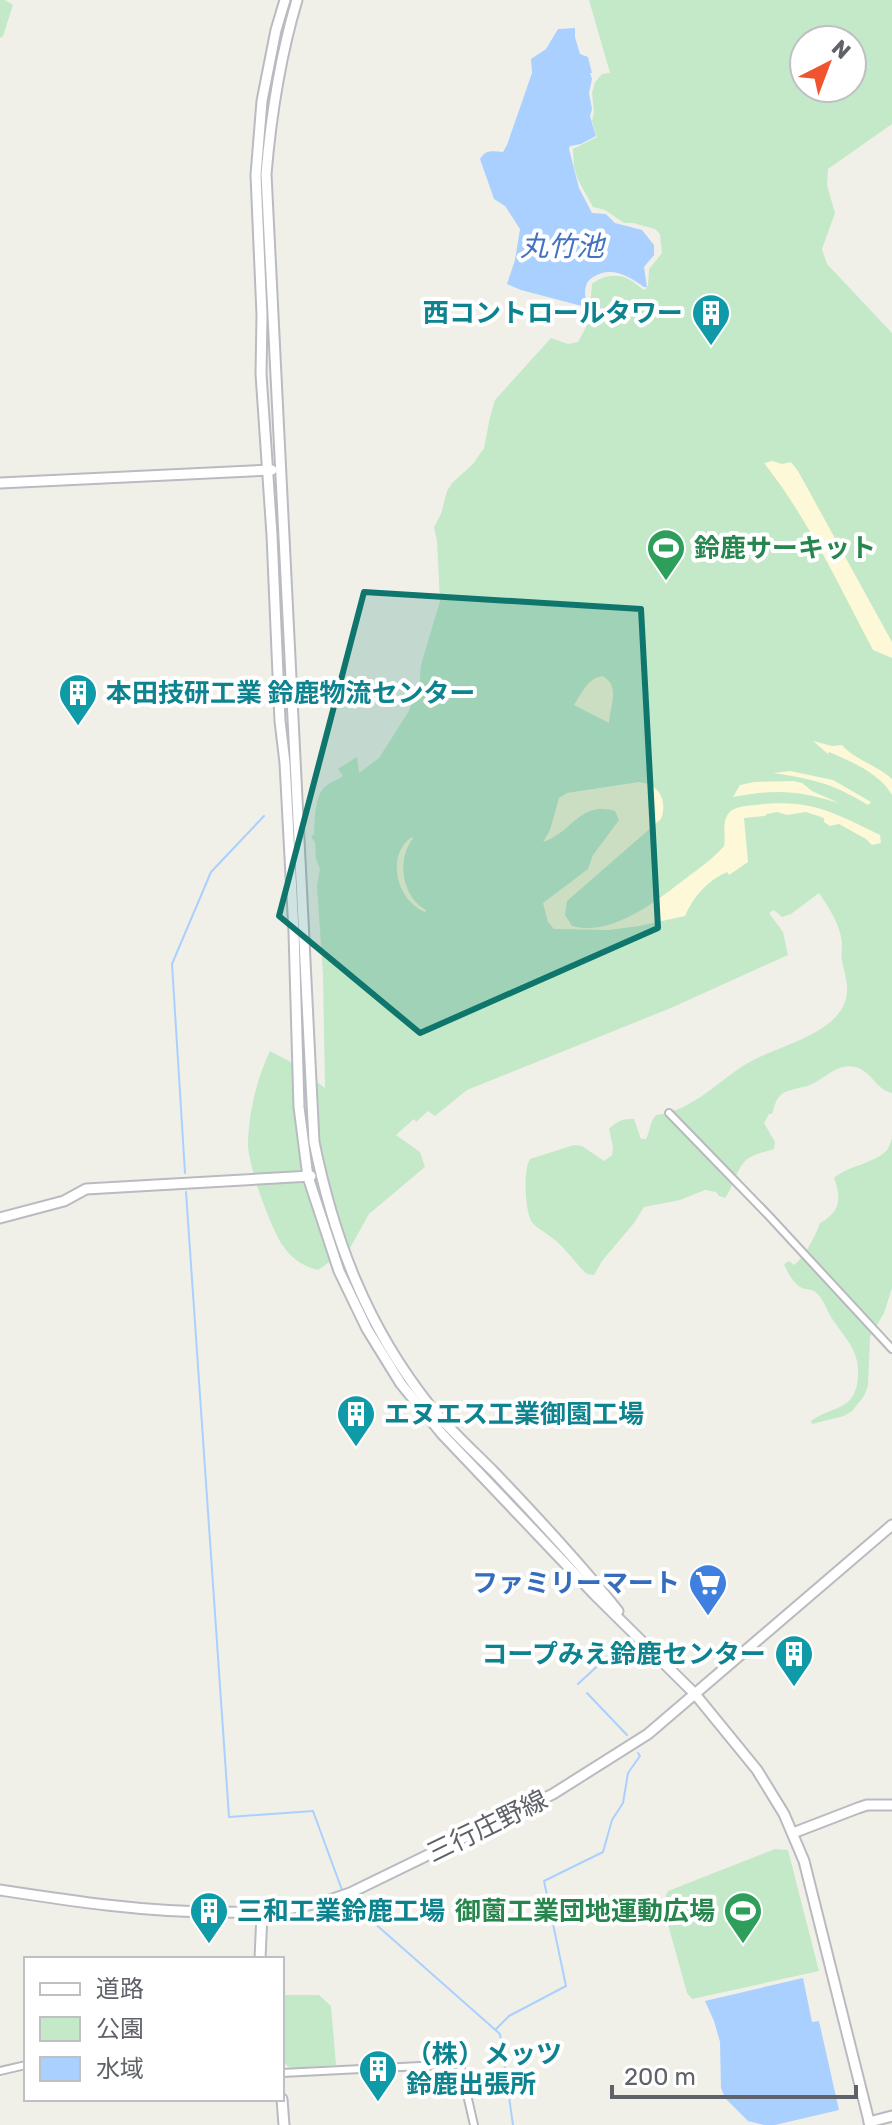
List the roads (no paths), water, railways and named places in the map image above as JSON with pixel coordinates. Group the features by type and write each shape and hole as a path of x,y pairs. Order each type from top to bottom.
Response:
{"street":[{"path":"285,0 262,101 256,175 262,315 261,374 291,871 299,1107 308,1177 339,1271 367,1329 401,1384 460,1454 695,1694 757,1770 784,1814 804,1861 869,2123 892,2116"},
{"path":"297,0 287,31 273,104 266,174 314,1142 349,1268 377,1326 411,1380 438,1415 601,1589 640,1638"},
{"path":"0,483 280,470"},
{"path":"669,1113 892,1349"},
{"path":"0,1218 64,1201 86,1189 321,1175"},
{"name":"三行庄野線","path":"0,1890 121,1908 185,1912 262,1913 303,1908 338,1898 553,1794 648,1734 892,1525"},
{"path":"793,1833 867,1805 892,1805"},
{"path":"260,1957 262,1913"},
{"path":"284,2073 460,2064 474,2125"},
{"path":"0,2071 24,2065"},
{"path":"282,2101 284,2125"}],"water":[{"name":"丸竹池","path":"575,28 580,54 588,57 592,73 590,116 596,136 569,149 579,188 592,213 606,214 615,223 642,230 654,245 654,255 644,267 647,287 621,274 601,273 587,284 586,306 507,284 520,229 505,206 494,199 480,159 487,152 503,152 507,145 532,73 531,59 546,49 558,29"},
{"path":"803,1978 812,2022 819,2021 839,2110 775,2125 748,2121 725,2098 721,2088 720,2042 705,2001"}],"waterway":[{"path":"185,1173 172,964 211,872 264,816"},
{"path":"186,1192 229,1817 313,1811 342,1890"},
{"path":"578,1684 619,1646"},
{"path":"587,1693 627,1735"},
{"path":"496,2029 509,2016 566,1986 544,1881 603,1852 612,1820 623,1803 628,1773 640,1756 638,1753"},
{"path":"349,1898 500,2034 513,2125"}],"place":[{"name":"西コントロールタワー","path":"711,347"},
{"name":"鈴鹿サーキット","path":"666,582"},
{"name":"本田技研工業 鈴鹿物流センター","path":"78,727"},
{"name":"エヌエス工業御園工場","path":"356,1448"},
{"name":"ファミリーマート","path":"708,1617"},
{"name":"コープみえ鈴鹿センター","path":"794,1688"},
{"name":"三和工業鈴鹿工場","path":"209,1945"},
{"name":"御薗工業団地運動広場","path":"743,1945"},
{"name":"（株）メッツ 鈴鹿出張所","path":"378,2103"}]}
